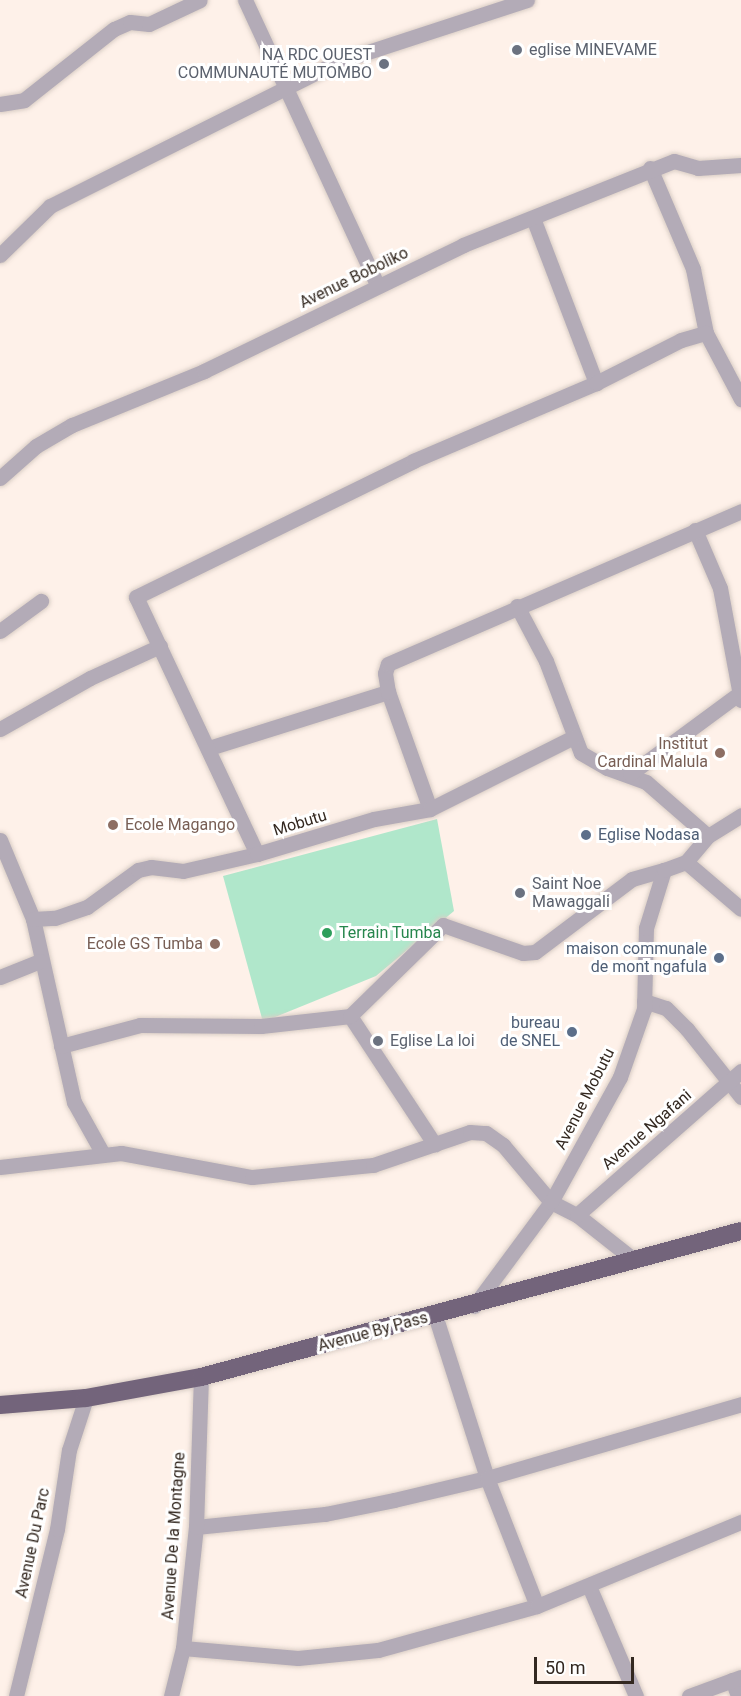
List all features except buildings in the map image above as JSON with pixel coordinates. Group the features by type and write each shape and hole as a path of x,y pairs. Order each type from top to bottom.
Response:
{"highway":[{"name":"Avenue By Pass","path":"0,1405 86,1398 201,1377 474,1306 741,1231"}],"street":[{"path":"0,104 24,100 120,26 149,24 200,0"},
{"path":"245,0 378,286"},
{"path":"0,255 50,206 286,87 365,52 527,0"},
{"name":"Avenue Boboliko","path":"0,478 36,446 72,424 204,371 463,245 650,168 674,161 698,168 741,165"},
{"path":"650,168 693,270 706,333 741,399"},
{"path":"533,218 596,383"},
{"path":"257,854 136,597 413,461 596,383 681,340 706,333"},
{"path":"430,809 388,692 385,673 388,664 517,606 741,511"},
{"path":"630,774 739,697 726,612 695,530"},
{"path":"0,631 41,601"},
{"path":"517,606 546,661 581,753 592,761 630,774 661,792 708,836"},
{"path":"0,729 90,678 160,646"},
{"path":"209,748 388,692"},
{"name":"Mobutu","path":"33,919 55,918 87,907 138,870 151,867 183,871 257,854 374,819 430,809 574,737"},
{"path":"61,1046 140,1025 261,1026 350,1016 443,925 523,953 535,952 632,879 686,862 708,836 741,815"},
{"path":"0,840 33,919 40,961 74,1102 103,1154"},
{"path":"686,862 741,909"},
{"name":"Avenue Mobutu","path":"474,1306 551,1202 620,1077 644,1001 645,928 664,870"},
{"path":"0,977 40,961"},
{"path":"644,1001 666,1008 687,1029 741,1097"},
{"path":"350,1016 435,1145"},
{"name":"Avenue Ngafani","path":"577,1215 741,1071"},
{"path":"0,1167 121,1153 252,1177 346,1170 435,1145 470,1132 486,1132 502,1145 551,1202 577,1215 634,1260"},
{"path":"435,1315 487,1478 537,1606"},
{"name":"Avenue De la Montagne","path":"171,1696 183,1648 196,1527 201,1377"},
{"name":"Avenue Du Parc","path":"16,1696 57,1529 69,1450 86,1398"},
{"path":"196,1527 325,1514 487,1478 741,1404"},
{"path":"183,1648 328,1657 378,1650 537,1606 741,1522"},
{"path":"589,1586 636,1696"},
{"path":"689,1696 737,1678 738,1696"}],"green space":[{"path":"437,819 454,911 376,976 263,1022 223,876"}],"place":[{"name":"eglise MINEVAME","path":"517,50"},
{"name":"NA RDC OUEST COMMUNAUTÉ MUTOMBO","path":"384,64"},
{"name":"Institut Cardinal Malula","path":"720,753"},
{"name":"Ecole Magango","path":"113,825"},
{"name":"Eglise Nodasa","path":"586,835"},
{"name":"Saint Noe Mawaggali","path":"520,893"},
{"name":"Terrain Tumba","path":"327,933"},
{"name":"Ecole GS Tumba","path":"215,944"},
{"name":"maison communale de mont ngafula","path":"719,958"},
{"name":"bureau de SNEL","path":"572,1032"},
{"name":"Eglise La loi","path":"378,1041"}]}
